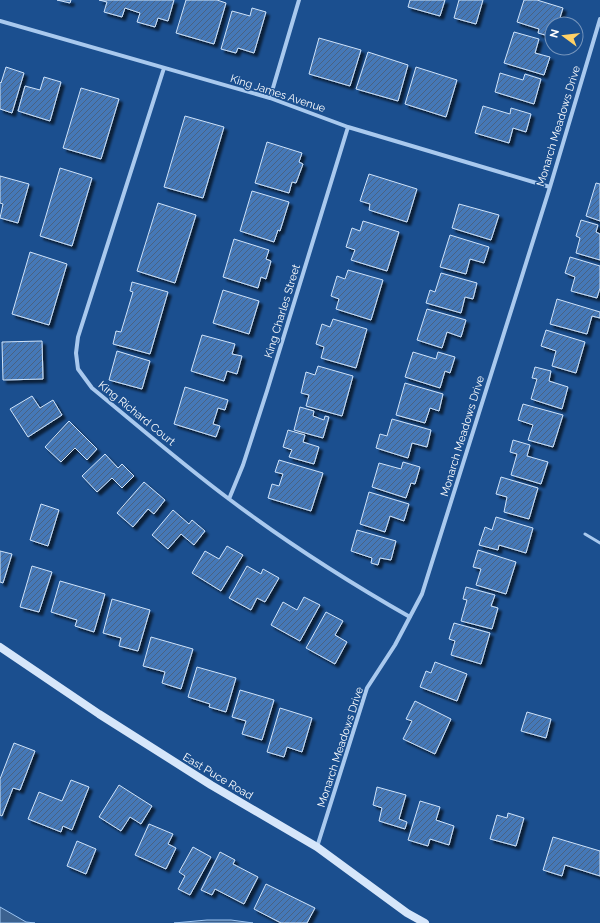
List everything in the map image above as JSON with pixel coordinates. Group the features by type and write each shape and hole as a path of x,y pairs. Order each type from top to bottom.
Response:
{"main road":[{"name":"East Puce Road","path":"0,647 99,714 211,785 317,847 407,913 425,923"}],"street":[{"path":"270,98 299,0"},
{"name":"Monarch Meadows Drive","path":"317,847 367,688 395,645 422,594 550,187 600,19"},
{"name":"King James Avenue","path":"0,21 270,98 348,126 550,187"},
{"name":"King Richard Court","path":"164,68 78,337 76,353 78,369 92,388 229,499 319,562 410,617"},
{"name":"King Charles Street","path":"229,499 243,464 267,391 348,126"}],"lane":[{"path":"585,534 600,543"}],"water":[{"path":"0,907 26,922 35,923 0,923"},
{"path":"207,920 231,920 253,923 174,923"}],"building":[{"path":"57,0 71,0 70,3"},
{"path":"99,0 174,0 168,21 158,18 155,27 137,22 140,13 125,8 122,17 104,12 107,2"},
{"path":"186,0 217,0 226,3 214,44 176,33"},
{"path":"410,0 445,0 440,16 408,7"},
{"path":"459,0 483,0 476,24 454,18"},
{"path":"524,0 537,0 563,8 560,16 544,16 544,35 538,33 539,29 517,22"},
{"path":"252,8 266,12 254,53 238,48 236,53 221,49 232,11 250,16"},
{"path":"514,32 539,39 535,53 550,57 544,75 504,63"},
{"path":"319,38 361,50 350,86 309,74"},
{"path":"368,52 408,65 398,101 356,89"},
{"path":"6,67 24,73 12,113 0,109 0,82 1,83"},
{"path":"416,67 457,80 446,117 405,104"},
{"path":"500,73 523,80 525,74 541,79 534,104 495,92"},
{"path":"44,77 61,82 50,121 18,111 25,86 40,90"},
{"path":"81,88 119,99 101,159 63,148"},
{"path":"483,106 510,114 511,108 531,114 526,132 513,128 509,143 475,133"},
{"path":"185,116 224,127 203,198 164,187"},
{"path":"267,142 302,153 299,162 303,164 296,183 292,182 289,193 255,183"},
{"path":"60,168 92,178 72,246 40,236"},
{"path":"369,174 417,189 407,222 369,210 370,204 360,201"},
{"path":"0,176 29,184 18,223 0,218 3,204 0,203"},
{"path":"596,183 600,184 600,221 586,216"},
{"path":"252,191 289,202 280,231 278,230 274,242 240,231"},
{"path":"158,203 196,215 175,283 137,271"},
{"path":"459,204 499,215 491,240 452,228"},
{"path":"581,220 598,225 596,232 600,234 600,260 576,253 580,238 576,236"},
{"path":"363,221 399,232 387,271 351,260 355,250 346,247 352,228 360,231"},
{"path":"450,235 489,247 484,263 470,259 466,274 440,267"},
{"path":"234,239 269,250 266,259 271,261 266,279 261,277 258,288 223,277"},
{"path":"30,252 67,264 49,325 12,314"},
{"path":"570,257 600,266 600,288 597,298 571,291 575,277 565,273"},
{"path":"348,270 383,280 371,320 336,309 339,299 331,296 337,276 345,279"},
{"path":"441,273 477,283 473,299 465,297 461,313 426,303 430,290 435,292"},
{"path":"132,282 168,292 150,354 113,344 116,331 121,332 133,292 130,291"},
{"path":"223,290 259,301 249,334 213,323"},
{"path":"557,299 600,312 600,318 592,316 587,334 550,324"},
{"path":"427,309 466,320 461,337 447,332 442,348 417,340"},
{"path":"333,319 367,329 356,368 321,358 324,347 316,344 322,324 330,327"},
{"path":"546,330 585,342 576,373 552,366 556,351 541,346"},
{"path":"202,335 235,344 232,354 242,356 237,374 227,371 224,381 191,371"},
{"path":"42,341 43,379 3,380 2,342"},
{"path":"117,351 150,361 142,389 109,380"},
{"path":"413,352 436,359 438,352 455,357 450,373 445,371 440,388 405,377"},
{"path":"318,366 353,376 342,416 306,406 309,395 301,393 306,372 315,375"},
{"path":"535,367 551,371 549,381 568,387 562,409 531,399 537,379 532,378"},
{"path":"405,383 443,394 439,411 430,408 425,423 396,415"},
{"path":"185,387 228,400 225,410 218,408 213,424 220,426 216,437 174,424"},
{"path":"32,396 40,408 53,400 62,415 28,437 10,409"},
{"path":"523,404 563,415 553,447 528,440 533,425 518,420"},
{"path":"300,407 314,411 313,416 324,420 325,416 329,417 323,438 294,430"},
{"path":"392,419 431,430 427,447 412,443 408,458 376,448 380,434 387,436"},
{"path":"69,421 97,449 87,460 75,448 61,462 45,447"},
{"path":"288,430 305,435 303,442 319,447 314,464 289,457 292,450 283,447"},
{"path":"513,440 530,445 527,456 548,462 541,484 511,475 517,454 510,452"},
{"path":"105,454 118,468 122,464 134,476 122,488 112,478 97,492 82,476"},
{"path":"279,460 323,473 311,511 268,498 272,484 279,486 283,474 275,472"},
{"path":"403,462 420,467 415,484 411,483 406,498 372,487 379,463 401,469"},
{"path":"501,477 538,488 529,519 504,512 507,497 496,494"},
{"path":"144,482 165,500 154,514 148,509 133,527 117,513"},
{"path":"369,492 409,504 404,521 390,516 385,532 360,524"},
{"path":"41,504 59,510 48,546 30,540"},
{"path":"173,510 189,524 192,520 205,531 194,545 181,534 168,549 152,535"},
{"path":"496,517 533,528 526,553 499,545 498,550 479,545 485,527 492,530"},
{"path":"357,530 396,541 391,560 380,558 378,565 371,563 372,558 351,551"},
{"path":"227,546 243,555 221,591 192,573 205,551 219,559"},
{"path":"478,550 516,562 506,594 476,585 481,569 473,567"},
{"path":"0,551 12,554 3,583 0,582"},
{"path":"32,566 52,572 39,612 20,607"},
{"path":"247,566 261,574 263,569 279,578 265,602 257,598 251,610 229,598"},
{"path":"60,581 105,594 94,632 75,626 77,620 51,612"},
{"path":"466,587 495,595 491,606 498,608 492,629 461,621 467,600 463,599"},
{"path":"304,597 320,605 300,641 271,625 283,602 297,610"},
{"path":"112,599 150,610 138,651 119,646 121,638 103,633"},
{"path":"326,612 343,621 335,635 347,642 335,664 306,648"},
{"path":"454,623 490,633 481,664 451,655 455,641 449,639"},
{"path":"151,637 193,649 181,689 162,683 165,672 143,666"},
{"path":"435,662 467,674 457,701 420,687 426,671 431,673"},
{"path":"197,667 236,678 226,712 209,707 210,704 188,697"},
{"path":"240,690 274,700 262,740 242,734 246,721 232,717"},
{"path":"415,701 451,719 435,754 403,739 412,721 406,719"},
{"path":"280,708 312,718 302,752 287,747 284,757 267,752"},
{"path":"527,712 551,719 546,738 521,731"},
{"path":"14,743 35,751 20,790 13,788 2,816 0,815 0,779"},
{"path":"71,780 89,787 72,830 63,826 61,832 28,819 39,792 62,801"},
{"path":"119,785 152,806 141,824 130,817 121,831 99,817"},
{"path":"377,787 406,795 399,819 407,822 405,829 379,821 382,808 373,805"},
{"path":"420,801 440,807 436,820 454,826 449,845 430,839 428,846 408,840"},
{"path":"508,813 524,818 516,846 490,839 497,815 507,818"},
{"path":"149,824 173,834 168,844 176,848 166,869 135,855"},
{"path":"553,837 600,851 600,876 565,865 562,876 543,870"},
{"path":"77,841 96,849 86,874 67,866"},
{"path":"193,847 211,857 190,895 178,889 185,876 179,872"},
{"path":"220,852 235,860 233,864 258,877 244,904 215,889 212,895 201,890"},
{"path":"266,884 315,908 307,923 281,923 254,909"}]}
